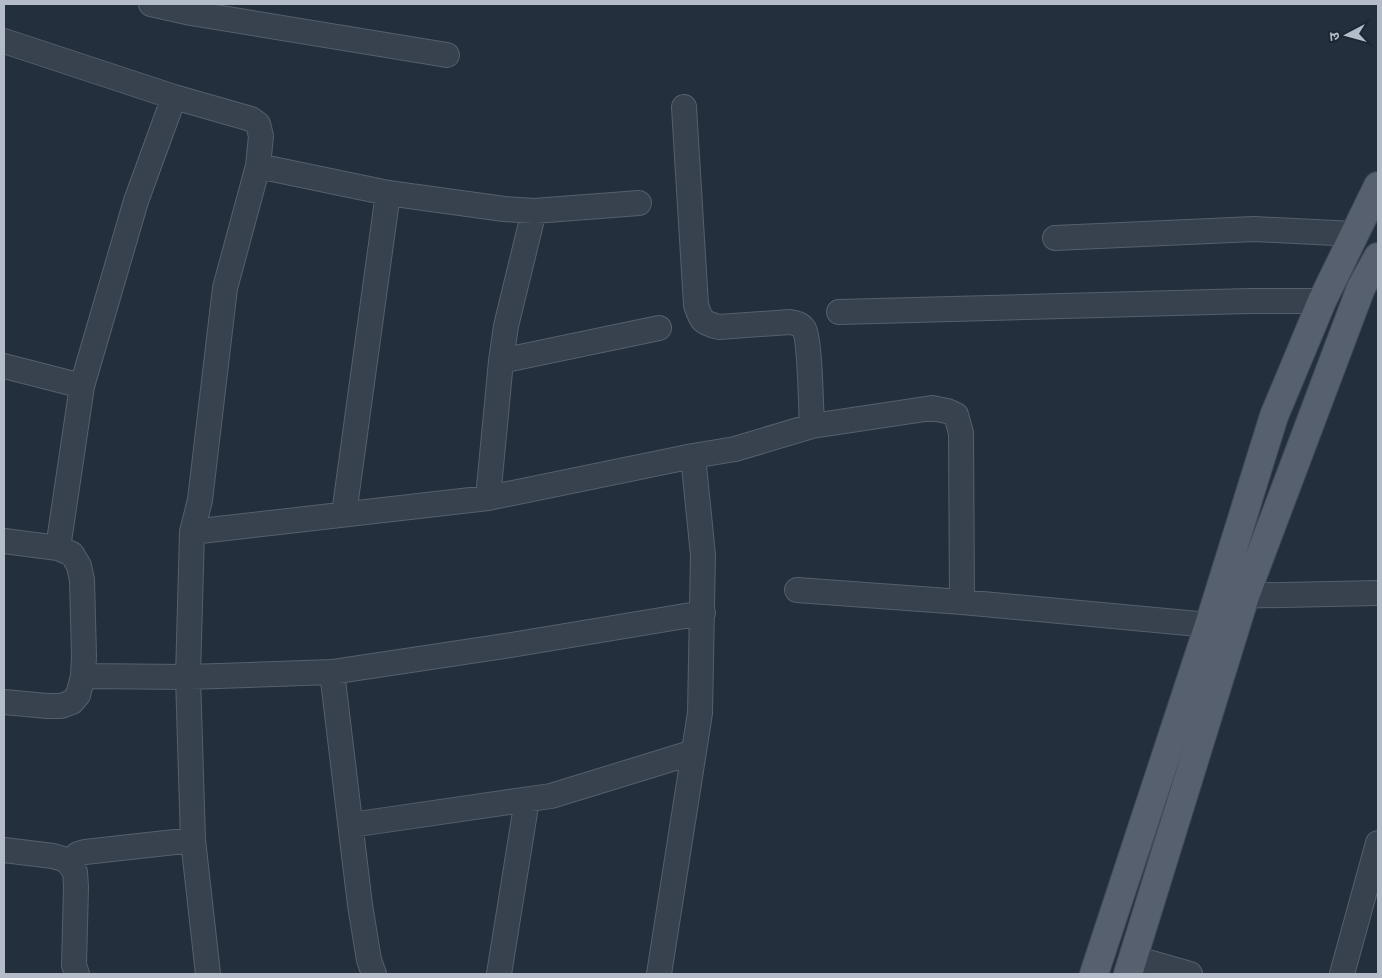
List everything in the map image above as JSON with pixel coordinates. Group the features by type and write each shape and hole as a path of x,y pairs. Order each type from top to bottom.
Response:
{"main road":[{"path":"1094,974 1209,625 1274,416 1322,301 1378,186"},
{"path":"1131,966 1245,596 1361,288 1378,256"}],"street":[{"path":"161,5 190,13 447,55"},
{"path":"4,41 174,97 251,119 258,124 261,136 258,166 225,288 200,500 192,532 188,676 193,840 208,974"},
{"path":"58,548 82,386 136,201 174,97"},
{"path":"684,107 696,305 700,318 719,327 790,322 800,324 805,330 807,344 812,426"},
{"path":"258,166 388,193 504,209 534,211 640,203"},
{"path":"344,514 388,193"},
{"path":"488,498 506,326 534,211"},
{"path":"1055,238 1254,229 1355,234"},
{"path":"839,312 1250,300 1322,301"},
{"path":"501,361 660,328"},
{"path":"4,366 82,386"},
{"path":"192,532 488,498 735,449 812,426 932,408 956,415 961,433 962,602"},
{"path":"658,974 700,713 703,555 693,456"},
{"path":"4,541 58,548 72,554 79,566 82,590 83,676 78,694 72,702 61,706 32,706 4,702"},
{"path":"797,590 962,602 1209,625"},
{"path":"1217,596 1378,593"},
{"path":"83,676 188,676 332,672 702,613"},
{"path":"332,672 363,923 369,960 374,974"},
{"path":"350,825 551,796 694,752"},
{"path":"499,974 527,800"},
{"path":"70,863 78,854 85,852 193,840"},
{"path":"1342,974 1378,843"},
{"path":"4,850 63,858 70,863 75,872 76,886 74,965 77,974"},
{"path":"1131,966 1190,974"}]}
